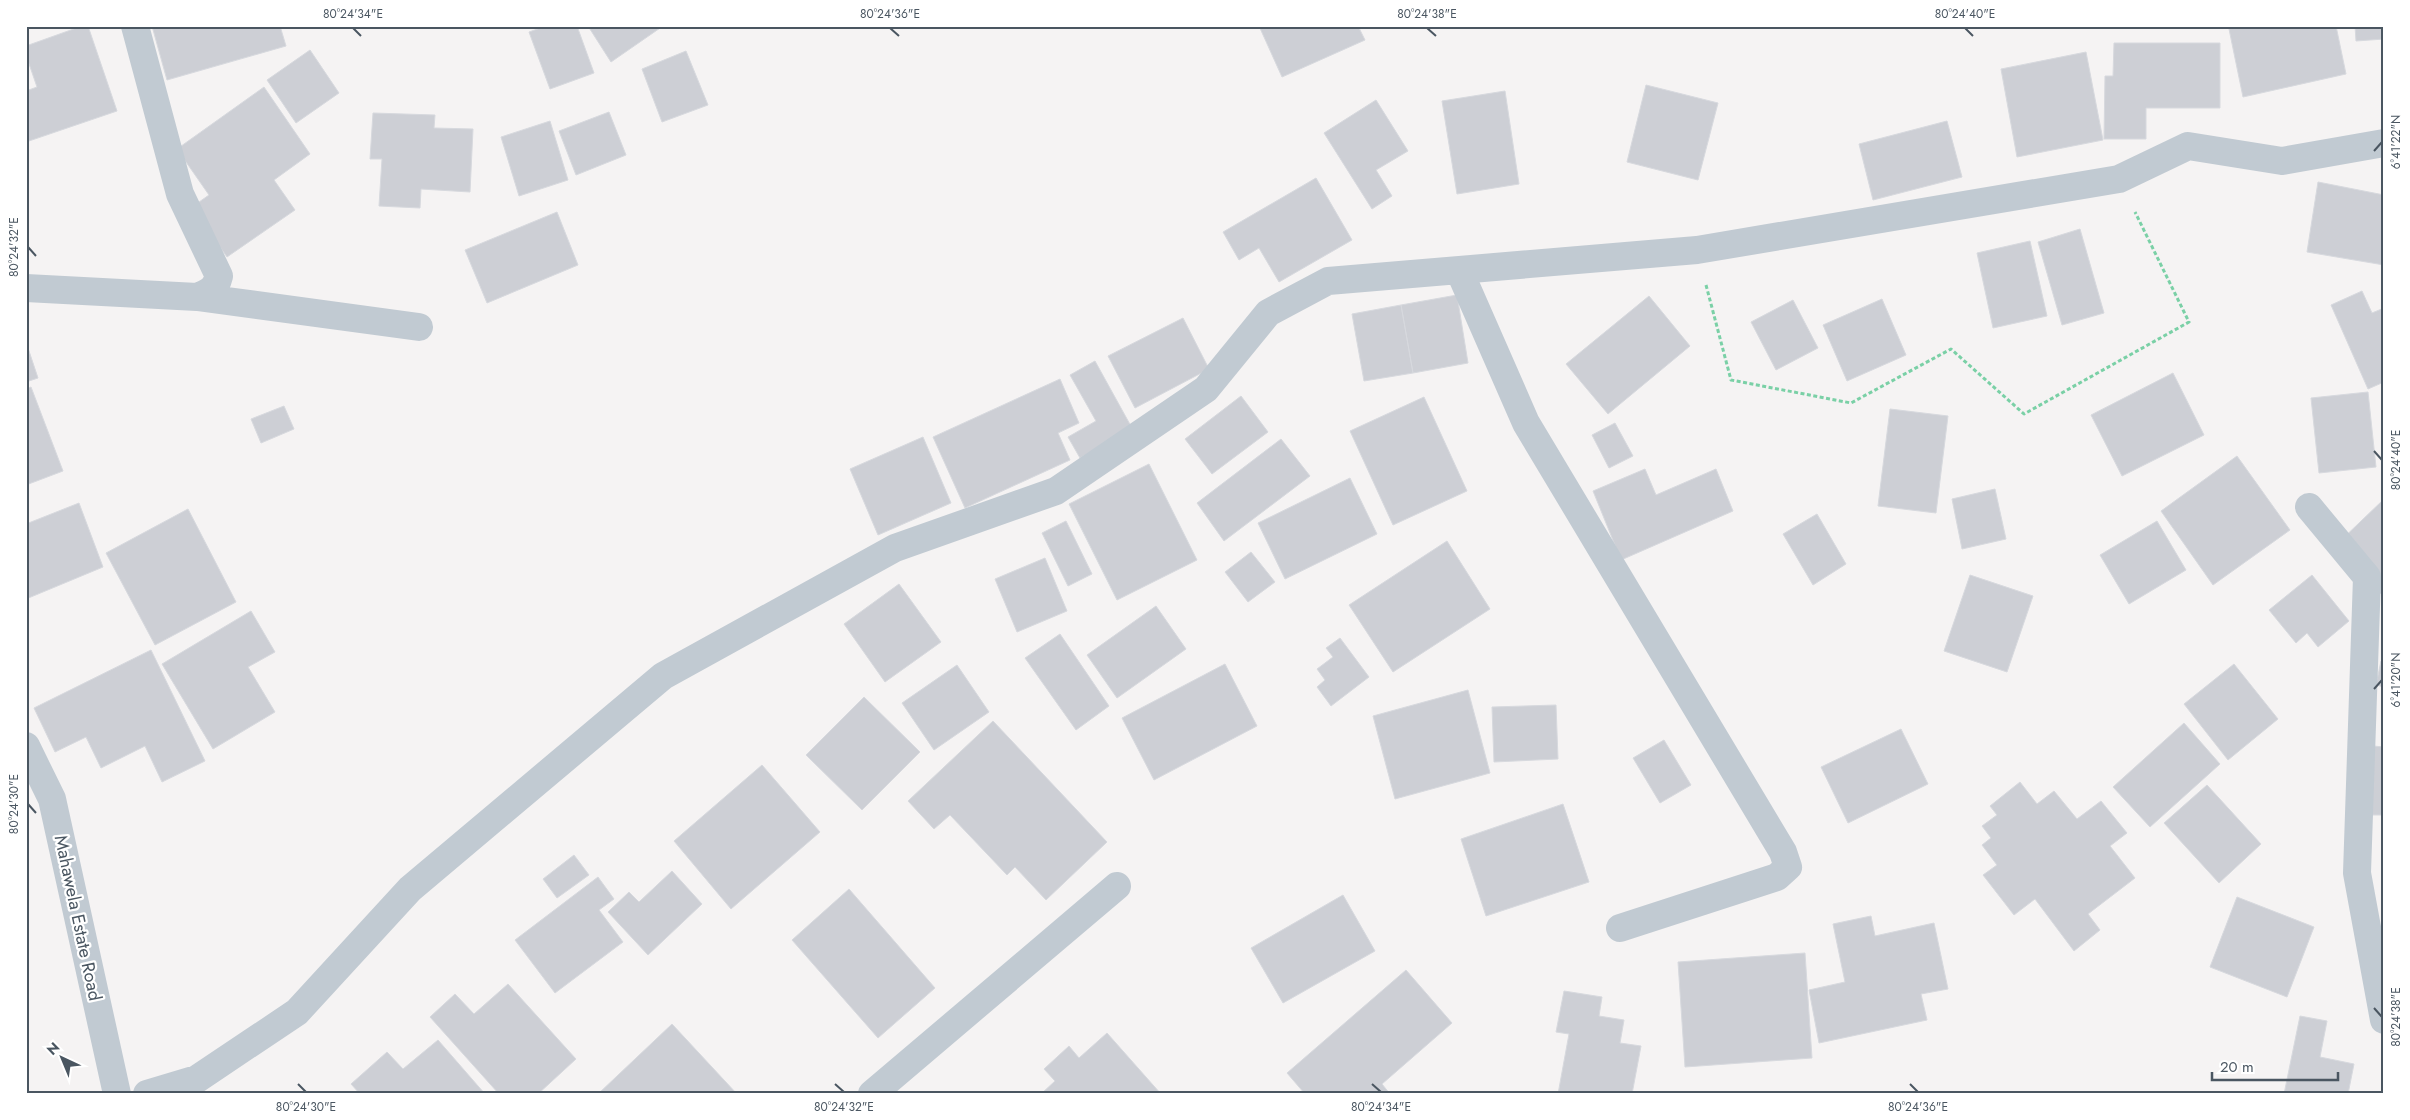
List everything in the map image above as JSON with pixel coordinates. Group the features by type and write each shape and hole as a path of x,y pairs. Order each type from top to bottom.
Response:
{"street":[{"path":"135,26 180,194 219,276 218,283 211,291 197,297"},
{"path":"147,1094 197,1079 297,1012 410,889 663,676 895,548 1056,491 1206,389 1268,313 1328,281 1697,250 2119,179 2188,146 2282,161 2384,143"},
{"path":"1459,270 1526,422 1783,852 1788,867 1777,877 1620,928"},
{"path":"26,288 197,297 419,327"},
{"path":"2309,507 2367,577 2357,873 2384,1020"},
{"name":"Mahawela Estate Road","path":"26,746 52,799 117,1094"},
{"path":"872,1094 1117,886"}],"path":[{"path":"1697,250 1731,380 1852,403 1951,349 2024,414 2189,322 2119,179"}],"building":[{"path":"82,26 88,26 117,111 26,142 26,91 37,87 26,55 26,46"},
{"path":"152,26 280,26 286,46 167,80"},
{"path":"546,26 577,26 594,73 550,89 529,32"},
{"path":"588,26 663,26 611,62"},
{"path":"1259,26 1358,26 1365,40 1282,77"},
{"path":"2241,26 2336,26 2346,74 2243,97 2229,29"},
{"path":"2355,26 2384,26 2384,39 2356,41"},
{"path":"2114,43 2220,43 2220,108 2146,108 2146,139 2104,139 2105,76 2113,76"},
{"path":"310,50 339,93 296,123 267,80"},
{"path":"686,51 708,105 662,122 642,69"},
{"path":"2086,52 2103,140 2017,157 2001,69"},
{"path":"1646,85 1718,103 1698,180 1627,162"},
{"path":"264,87 310,154 274,180 295,210 227,257 192,207 209,195 177,149"},
{"path":"1505,91 1519,184 1457,194 1442,101"},
{"path":"1376,100 1408,151 1376,170 1392,196 1372,209 1324,133"},
{"path":"609,112 626,155 576,175 559,131"},
{"path":"373,113 435,115 434,128 473,129 470,192 421,189 420,208 379,206 382,159 370,159"},
{"path":"550,121 568,180 519,196 501,137"},
{"path":"1947,121 1962,177 1873,200 1859,144"},
{"path":"1316,178 1352,240 1279,282 1259,248 1239,260 1223,232"},
{"path":"2318,182 2384,195 2384,265 2307,252"},
{"path":"557,212 578,265 487,303 465,250"},
{"path":"2080,229 2104,313 2062,325 2038,242"},
{"path":"2030,241 2047,316 1993,328 1977,253"},
{"path":"2362,291 2372,313 2384,308 2384,382 2368,389 2331,305"},
{"path":"1457,295 1468,363 1413,373 1401,305"},
{"path":"1649,296 1690,346 1608,414 1566,364"},
{"path":"1882,299 1906,355 1847,381 1823,325"},
{"path":"1793,300 1818,348 1776,370 1751,322"},
{"path":"1401,305 1413,373 1364,381 1352,314"},
{"path":"1183,318 1209,369 1135,408 1108,356"},
{"path":"26,342 38,378 26,382"},
{"path":"1095,361 1132,428 1080,458 1068,437 1096,421 1070,375"},
{"path":"2173,373 2204,435 2122,476 2091,415"},
{"path":"1060,379 1079,423 1058,433 1070,460 965,508 933,437"},
{"path":"31,387 63,471 26,485 26,389"},
{"path":"2368,392 2376,467 2319,473 2311,398"},
{"path":"1241,396 1268,432 1212,474 1185,439"},
{"path":"1424,397 1467,491 1393,525 1350,431"},
{"path":"284,406 294,429 261,443 251,419"},
{"path":"1890,409 1948,416 1936,513 1878,506"},
{"path":"1615,423 1633,456 1609,468 1592,435"},
{"path":"923,437 951,503 878,535 850,469"},
{"path":"1281,439 1310,476 1224,541 1197,503"},
{"path":"2237,456 2290,530 2213,585 2161,511"},
{"path":"1149,464 1197,560 1117,600 1069,504"},
{"path":"1645,469 1656,495 1716,469 1733,511 1621,560 1593,491"},
{"path":"1350,478 1377,534 1285,579 1258,523"},
{"path":"1995,489 2006,539 1962,549 1952,499"},
{"path":"2384,499 2384,591 2381,594 2335,546"},
{"path":"79,503 103,567 26,599 26,524"},
{"path":"188,509 236,602 155,645 106,553"},
{"path":"1817,514 1846,564 1813,585 1783,534"},
{"path":"1066,521 1092,574 1068,586 1042,533"},
{"path":"2157,521 2186,570 2129,604 2100,555"},
{"path":"1447,541 1490,609 1393,672 1349,605"},
{"path":"1251,552 1275,582 1248,602 1225,572"},
{"path":"1045,558 1067,611 1017,632 995,579"},
{"path":"1970,575 2033,596 2007,672 1944,651"},
{"path":"2312,575 2349,621 2318,647 2307,633 2296,643 2269,610"},
{"path":"899,584 941,642 885,682 844,624"},
{"path":"1156,606 1186,649 1117,698 1087,655"},
{"path":"251,611 275,652 248,667 275,712 213,749 162,664"},
{"path":"1060,634 1109,706 1076,730 1025,658"},
{"path":"1340,638 1369,677 1331,706 1317,687 1325,680 1317,669 1333,657 1326,648"},
{"path":"151,650 205,761 162,782 145,746 101,768 86,737 55,752 34,708"},
{"path":"2381,661 2384,662 2384,687 2376,685"},
{"path":"1225,664 1257,726 1154,780 1122,718"},
{"path":"2234,664 2278,719 2228,760 2184,704"},
{"path":"957,665 989,712 934,750 902,703"},
{"path":"1468,690 1490,773 1395,799 1373,716"},
{"path":"864,697 920,752 862,810 806,755"},
{"path":"1556,705 1558,759 1494,762 1492,707"},
{"path":"993,721 1107,842 1046,900 1015,867 1007,875 950,815 934,829 908,801"},
{"path":"2184,723 2220,764 2150,827 2113,787"},
{"path":"1901,729 1928,784 1848,823 1821,767"},
{"path":"1664,740 1691,785 1660,803 1633,758"},
{"path":"2373,746 2384,747 2384,815 2371,815"},
{"path":"762,765 820,832 731,909 674,841"},
{"path":"2020,782 2037,804 2054,791 2077,819 2101,801 2127,833 2110,846 2135,878 2088,914 2100,930 2074,951 2035,899 2014,915 1983,875 1997,865 1982,845 1991,838 1982,826 1997,815 1990,806"},
{"path":"2207,785 2261,844 2219,883 2164,823"},
{"path":"1563,804 1589,882 1486,916 1461,839"},
{"path":"574,855 589,875 557,898 543,879"},
{"path":"672,871 702,904 648,955 608,912 629,892 639,902"},
{"path":"598,877 614,899 599,910 623,942 555,993 515,940"},
{"path":"849,889 935,988 878,1038 792,940"},
{"path":"1343,895 1375,951 1283,1003 1251,948"},
{"path":"2237,897 2314,927 2287,997 2210,967"},
{"path":"1871,916 1875,936 1934,923 1948,989 1921,994 1927,1020 1819,1043 1809,990 1845,982 1833,924"},
{"path":"1805,953 1812,1058 1685,1067 1678,962"},
{"path":"1406,970 1452,1023 1382,1084 1390,1094 1305,1094 1287,1073"},
{"path":"508,984 576,1059 538,1094 499,1094 430,1017 455,994 474,1014"},
{"path":"1564,991 1602,997 1599,1016 1624,1020 1620,1043 1641,1046 1632,1094 1558,1094 1569,1034 1556,1032"},
{"path":"2300,1016 2327,1021 2320,1057 2354,1064 2348,1094 2284,1094"},
{"path":"672,1024 737,1094 598,1094"},
{"path":"1107,1033 1161,1094 1041,1094 1055,1081 1044,1069 1069,1046 1079,1058"},
{"path":"438,1040 485,1094 360,1094 351,1084 387,1052 403,1069"}]}
